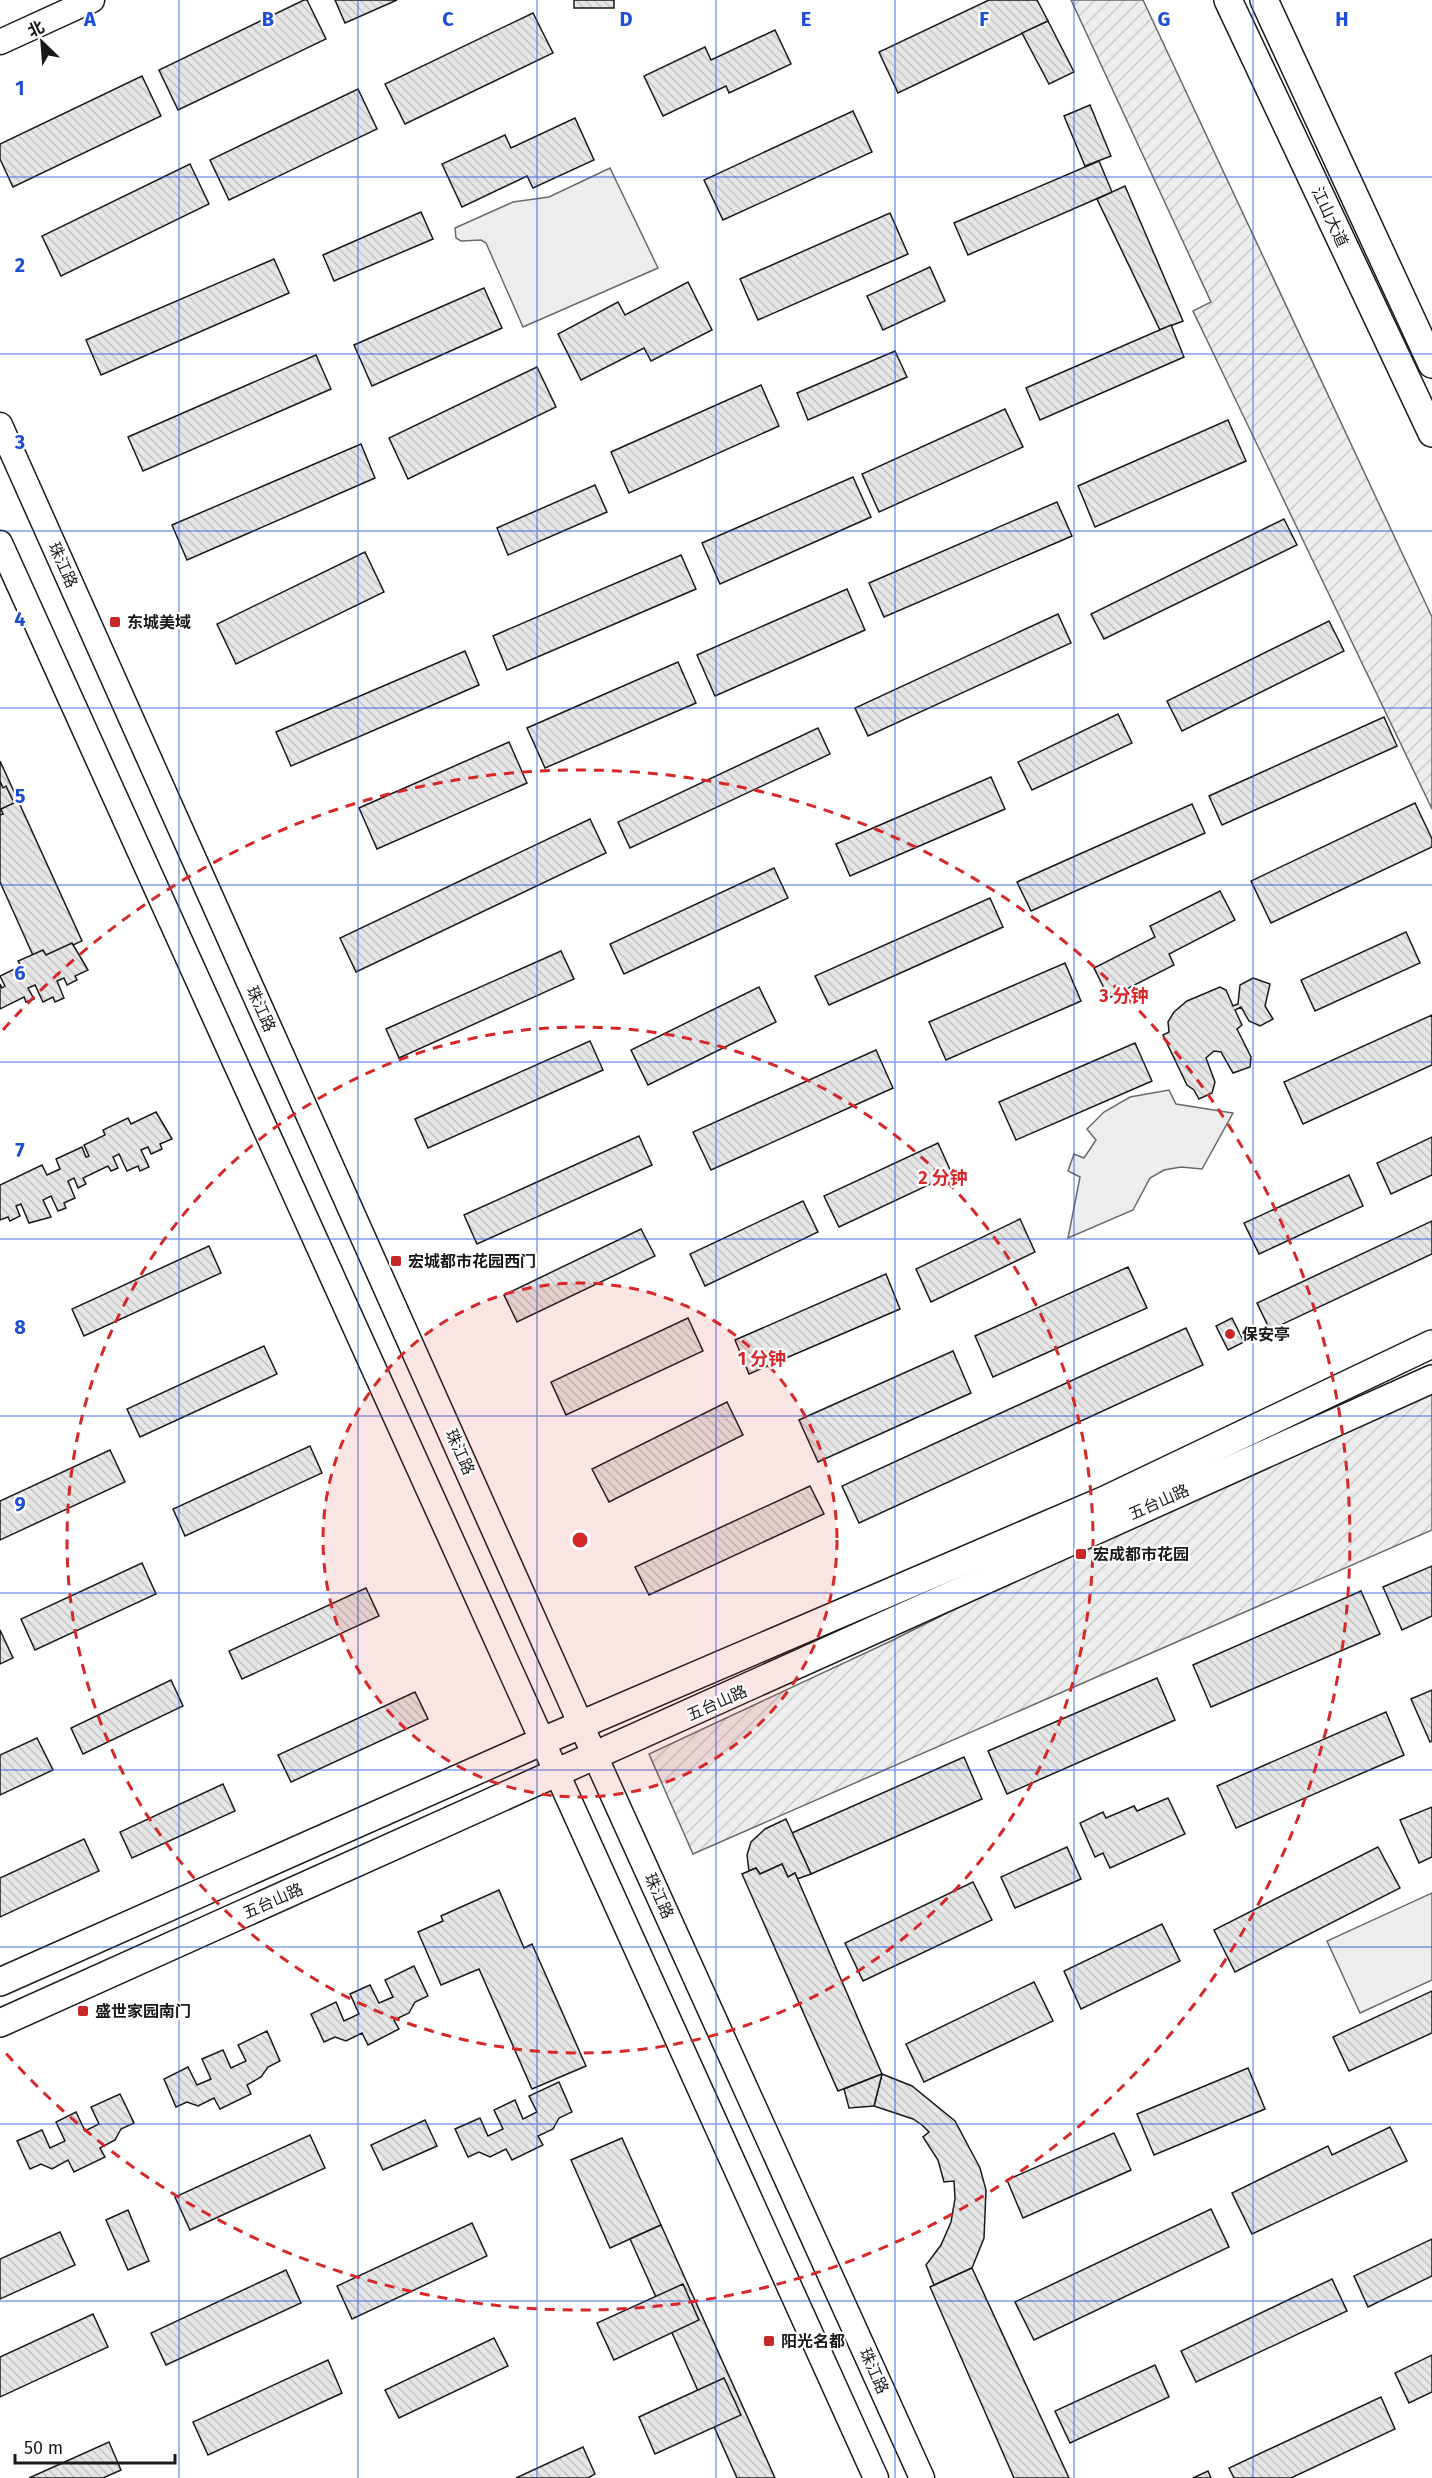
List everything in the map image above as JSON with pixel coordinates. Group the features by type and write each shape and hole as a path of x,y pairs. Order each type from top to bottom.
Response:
{"main road":[{"name":"江山大道","path":"1228,0 1432,433"},
{"name":"江山大道","path":"1264,0 1432,364"},
{"name":"五台山路","path":"0,1982 581,1725 1106,1500 1432,1344"},
{"name":"五台山路","path":"0,2023 596,1757 1432,1379"}],"street":[{"path":"0,42 92,0"},
{"name":"珠江路","path":"0,425 581,1725 922,2478"},
{"path":"0,543 876,2478"}],"shaded area":[{"path":"1071,0 1143,0 1432,617 1432,809 1193,311 1211,302"},
{"path":"610,168 658,268 523,327 486,243 481,240 461,241 456,238 455,228 513,202 549,197"},
{"path":"1169,1090 1176,1104 1233,1113 1202,1169 1181,1167 1164,1170 1150,1178 1133,1210 1068,1238 1080,1177 1068,1171 1074,1154 1084,1158 1096,1140 1087,1129 1104,1112 1130,1097"},
{"path":"1432,1394 1432,1530 693,1854 649,1754 891,1641 997,1588"},
{"path":"1432,1893 1432,1980 1360,2013 1327,1941"}],"building":[{"path":"307,0 326,39 178,110 159,70"},
{"path":"335,0 397,0 345,23"},
{"path":"574,0 614,0 614,8 574,8"},
{"path":"989,0 1037,0 1048,21 898,93 879,52"},
{"path":"533,13 553,53 405,124 385,84"},
{"path":"1048,21 1074,72 1049,84 1022,33"},
{"path":"775,30 791,64 729,93 726,86 663,116 644,76 705,47 711,60"},
{"path":"142,76 161,116 13,187 0,159 0,144"},
{"path":"358,89 377,129 229,200 210,160"},
{"path":"1090,105 1111,156 1085,166 1064,116"},
{"path":"853,111 872,152 723,220 704,180"},
{"path":"575,118 594,160 533,188 527,176 462,207 442,164 505,135 511,148"},
{"path":"1099,161 1112,192 968,255 954,223"},
{"path":"190,164 209,204 61,276 42,236"},
{"path":"1125,186 1183,321 1160,330 1097,199"},
{"path":"421,212 433,239 334,281 323,255"},
{"path":"890,213 908,254 758,320 740,279"},
{"path":"274,259 289,293 101,375 86,340"},
{"path":"930,267 945,301 883,330 867,296"},
{"path":"688,282 712,330 651,361 644,348 581,380 558,334 618,302 625,315"},
{"path":"484,288 502,328 372,386 354,345"},
{"path":"1171,325 1184,357 1040,420 1026,388"},
{"path":"895,351 907,377 808,420 797,393"},
{"path":"316,355 331,389 143,471 128,437"},
{"path":"537,367 556,407 408,479 389,438"},
{"path":"761,385 779,426 629,493 611,452"},
{"path":"1005,409 1023,447 879,512 862,474"},
{"path":"1228,420 1246,461 1095,527 1078,486"},
{"path":"361,444 375,478 187,560 172,525"},
{"path":"853,477 871,517 720,584 702,543"},
{"path":"595,485 607,512 508,555 497,528"},
{"path":"1057,502 1072,536 884,617 869,583"},
{"path":"1284,519 1297,545 1104,639 1091,614"},
{"path":"365,552 384,592 236,664 217,624"},
{"path":"681,555 696,589 507,670 493,636"},
{"path":"847,589 865,630 715,696 697,655"},
{"path":"1058,614 1071,643 868,736 855,708"},
{"path":"1329,621 1344,651 1182,731 1167,701"},
{"path":"465,651 479,685 291,766 276,732"},
{"path":"678,662 696,703 545,768 527,728"},
{"path":"1118,714 1132,743 1032,790 1018,762"},
{"path":"1384,717 1397,746 1222,825 1209,796"},
{"path":"818,728 830,754 630,848 618,822"},
{"path":"509,742 527,783 377,849 359,808"},
{"path":"0,761 82,941 36,962 0,882"},
{"path":"991,777 1005,809 850,876 836,844"},
{"path":"0,781 3,788 6,786 14,803 1,809 3,814 0,815"},
{"path":"1415,803 1432,839 1432,847 1271,923 1251,881"},
{"path":"1192,804 1205,833 1031,911 1017,882"},
{"path":"590,819 606,853 356,972 340,938"},
{"path":"774,868 788,898 624,974 610,944"},
{"path":"1220,891 1235,920 1169,954 1174,965 1109,998 1094,968 1155,937 1150,926"},
{"path":"990,898 1003,927 829,1005 815,976"},
{"path":"1406,932 1420,963 1315,1011 1301,980"},
{"path":"72,943 88,970 75,976 77,980 67,985 64,978 57,981 64,998 55,1002 53,997 43,1002 35,985 28,988 34,999 26,1002 24,997 0,1009 0,984 2,988 5,986 0,976 21,966 18,961 43,950 46,955"},
{"path":"561,951 574,979 399,1058 386,1029"},
{"path":"1065,963 1081,1001 946,1060 929,1022"},
{"path":"1253,978 1270,984 1265,1006 1273,1019 1260,1026 1249,1021 1241,1007 1235,1010 1242,1025 1237,1029 1251,1057 1250,1067 1233,1073 1221,1052 1214,1051 1206,1058 1215,1082 1212,1093 1199,1099 1194,1090 1187,1085 1163,1035 1169,1032 1168,1022 1174,1012 1187,1001 1220,987 1226,990 1233,1006 1238,1004 1240,985"},
{"path":"759,987 776,1022 648,1085 631,1050"},
{"path":"1432,1015 1432,1065 1303,1124 1284,1082"},
{"path":"590,1041 603,1070 428,1148 415,1119"},
{"path":"1135,1043 1152,1081 1016,1140 999,1102"},
{"path":"876,1050 893,1088 711,1170 693,1132"},
{"path":"156,1112 172,1139 160,1144 162,1149 151,1154 148,1147 141,1150 149,1167 140,1171 138,1166 127,1171 119,1154 113,1157 118,1168 111,1171 108,1166 83,1178 86,1184 78,1188 74,1178 68,1181 75,1198 64,1203 66,1208 58,1211 51,1196 43,1200 51,1217 29,1223 21,1204 16,1206 20,1216 10,1221 8,1217 0,1220 0,1185 42,1165 47,1175 60,1169 56,1159 82,1147 86,1157 89,1156 84,1145 105,1135 103,1130 128,1118 131,1124"},
{"path":"639,1136 652,1165 477,1244 464,1215"},
{"path":"1432,1137 1432,1175 1391,1194 1377,1163"},
{"path":"938,1143 952,1174 839,1227 824,1196"},
{"path":"1349,1175 1363,1206 1259,1254 1244,1223"},
{"path":"803,1201 818,1232 705,1286 690,1254"},
{"path":"1020,1219 1035,1252 931,1302 916,1269"},
{"path":"1432,1221 1432,1254 1270,1330 1257,1303"},
{"path":"641,1229 655,1256 517,1322 504,1295"},
{"path":"209,1246 221,1273 84,1336 72,1309"},
{"path":"1128,1267 1147,1308 993,1377 975,1336"},
{"path":"886,1274 900,1309 749,1374 735,1340"},
{"path":"688,1318 703,1351 566,1415 551,1382"},
{"name":"保安亭","path":"1232,1318 1244,1342 1228,1350 1216,1326"},
{"path":"1186,1328 1203,1365 859,1523 842,1486"},
{"path":"264,1346 277,1374 140,1437 127,1409"},
{"path":"953,1351 971,1393 818,1462 799,1420"},
{"path":"727,1402 743,1435 609,1502 592,1469"},
{"path":"310,1446 322,1473 185,1536 173,1509"},
{"path":"110,1450 125,1482 0,1540 0,1501"},
{"path":"810,1486 824,1514 649,1595 635,1567"},
{"path":"142,1563 156,1594 35,1650 21,1619"},
{"path":"1432,1566 1432,1616 1402,1630 1383,1587"},
{"path":"366,1588 379,1616 242,1679 229,1651"},
{"path":"1361,1591 1380,1634 1211,1707 1193,1665"},
{"path":"0,1630 13,1658 0,1664"},
{"path":"1157,1678 1175,1720 1007,1794 988,1751"},
{"path":"171,1680 183,1706 83,1754 71,1728"},
{"path":"1432,1690 1432,1741 1430,1742 1411,1699"},
{"path":"415,1692 428,1719 291,1782 278,1755"},
{"path":"1386,1712 1404,1755 1236,1828 1217,1786"},
{"path":"37,1738 53,1770 0,1795 0,1755"},
{"path":"964,1757 982,1799 811,1874 792,1833"},
{"path":"223,1784 235,1811 132,1858 120,1832"},
{"path":"1168,1798 1185,1834 1110,1868 1103,1853 1095,1857 1080,1823 1103,1812 1106,1818 1134,1806 1137,1811"},
{"path":"1432,1807 1432,1857 1419,1863 1400,1820"},
{"path":"786,1819 811,1874 797,1879 795,1873 788,1877 782,1864 760,1874 756,1868 749,1871 747,1855 751,1842 765,1829"},
{"path":"84,1839 99,1871 0,1917 0,1878"},
{"path":"1067,1847 1081,1879 1015,1908 1001,1877"},
{"path":"1378,1847 1400,1888 1235,1972 1214,1930"},
{"path":"782,1864 788,1877 795,1873 882,2074 838,2091 742,1874 756,1868 760,1874"},
{"path":"973,1882 992,1920 863,1981 845,1943"},
{"path":"499,1890 524,1948 532,1944 586,2066 532,2089 479,1969 441,1985 418,1932 443,1921 441,1916"},
{"path":"1162,1924 1180,1961 1081,2009 1064,1971"},
{"path":"414,1966 428,1996 415,2002 409,2013 394,2020 399,2029 368,2045 362,2033 346,2041 335,2037 324,2042 311,2014 336,2002 344,2021 359,2014 350,1994 370,1985 379,2003 393,1997 385,1980"},
{"path":"1034,1982 1053,2021 924,2082 906,2044"},
{"path":"1432,1991 1432,2033 1349,2071 1333,2037"},
{"path":"267,2031 280,2061 268,2067 261,2077 247,2085 251,2094 220,2109 214,2098 198,2106 187,2102 176,2107 164,2079 188,2067 197,2085 211,2079 202,2059 223,2050 231,2068 246,2061 238,2045"},
{"path":"1248,2068 1265,2109 1154,2155 1137,2114"},
{"path":"882,2074 912,2086 955,2121 980,2168 986,2190 984,2238 972,2268 934,2285 926,2265 941,2245 951,2222 955,2199 954,2181 944,2182 938,2160 923,2137 929,2132 922,2125 913,2119 874,2106"},
{"path":"882,2074 874,2106 849,2108 844,2089"},
{"path":"559,2082 572,2112 559,2118 553,2129 538,2136 543,2145 512,2160 506,2149 490,2157 479,2152 468,2157 455,2129 480,2118 488,2136 503,2129 494,2110 515,2100 523,2119 537,2112 529,2096"},
{"path":"120,2094 134,2123 121,2129 115,2140 100,2148 105,2157 74,2172 68,2160 52,2169 41,2164 30,2169 17,2141 42,2130 50,2148 65,2141 56,2122 76,2112 85,2131 99,2124 91,2107"},
{"path":"425,2120 437,2146 383,2170 371,2145"},
{"path":"1390,2127 1407,2161 1252,2234 1232,2193 1328,2146 1332,2155"},
{"path":"1114,2133 1131,2170 1023,2218 1007,2180"},
{"path":"310,2135 325,2168 190,2230 175,2197"},
{"path":"622,2138 661,2225 610,2248 571,2160"},
{"path":"1211,2209 1229,2247 1034,2340 1015,2302"},
{"path":"128,2210 149,2261 128,2270 106,2220"},
{"path":"472,2223 487,2256 352,2319 337,2286"},
{"path":"661,2225 775,2478 737,2478 630,2239"},
{"path":"60,2232 75,2265 0,2299 0,2259"},
{"path":"1432,2239 1432,2276 1368,2307 1354,2276"},
{"path":"972,2268 1069,2478 1014,2478 930,2287"},
{"path":"286,2270 301,2303 166,2365 151,2333"},
{"path":"1332,2279 1347,2311 1196,2382 1181,2351"},
{"path":"683,2284 699,2320 614,2360 597,2323"},
{"path":"93,2314 108,2347 0,2397 0,2357"},
{"path":"494,2338 508,2366 399,2418 385,2390"},
{"path":"1432,2355 1432,2392 1409,2403 1395,2373"},
{"path":"328,2360 342,2393 208,2455 193,2422"},
{"path":"1155,2365 1169,2397 1070,2443 1055,2411"},
{"path":"724,2378 741,2415 655,2454 639,2417"},
{"path":"1381,2397 1395,2429 1291,2478 1234,2478 1229,2468"},
{"path":"109,2442 121,2470 103,2478 29,2478"},
{"path":"583,2447 595,2474 588,2478 516,2478"},
{"path":"1208,2471 1211,2478 1193,2478"}],"place":[{"name":"东城美域","path":"115,622"},
{"name":"宏城都市花园西门","path":"396,1261"},
{"name":"保安亭","path":"1230,1334"},
{"name":"宏成都市花园","path":"1081,1554"},
{"name":"盛世家园南门","path":"83,2011"},
{"name":"阳光名都","path":"769,2341"}]}
